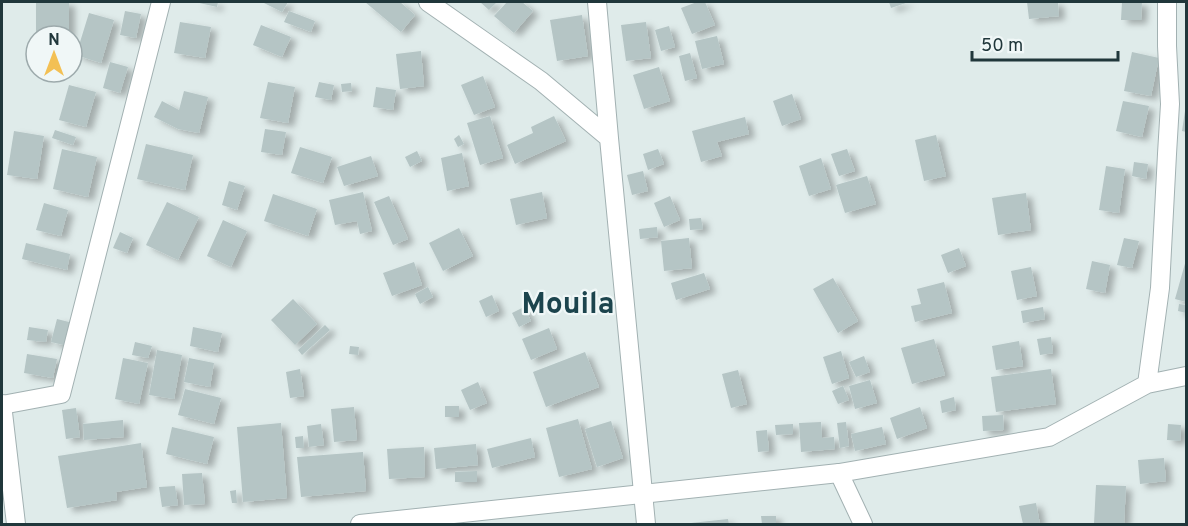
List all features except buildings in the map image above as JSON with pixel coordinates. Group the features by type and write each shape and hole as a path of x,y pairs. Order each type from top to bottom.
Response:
{"street":[{"path":"16,525 2,405 62,394 161,2"},
{"path":"428,2 541,81 609,138"},
{"path":"597,2 646,525"},
{"path":"1147,384 1160,288 1168,144 1170,104 1167,2"},
{"path":"360,525 839,473 1049,437 1147,384 1186,376"},
{"path":"839,473 863,525"}],"district":[{"name":"Mouila","path":"568,305"}]}
